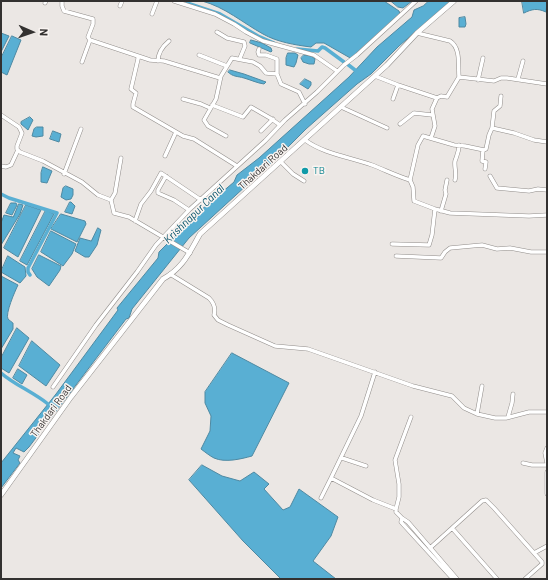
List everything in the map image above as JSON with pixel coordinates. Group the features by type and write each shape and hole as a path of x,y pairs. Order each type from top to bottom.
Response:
{"street":[{"path":"62,1 64,11 93,19 93,24 88,37 90,40 82,62"},
{"path":"120,6 122,1"},
{"path":"152,14 157,1"},
{"path":"174,1 215,14 263,40 314,55 337,71"},
{"path":"53,387 96,325 156,245 166,239 189,210 280,125 305,104 337,71 348,61 357,56 416,1"},
{"name":"Thakdari Road","path":"1,495 71,397 162,279 180,267 187,252 200,234 341,108 417,33 454,1"},
{"path":"217,32 227,38 244,42 245,46 240,58"},
{"path":"375,76 437,98 440,96 447,97 459,77 458,52 450,41 417,33"},
{"path":"90,40 138,56 220,78"},
{"path":"158,61 163,48 169,41"},
{"path":"259,49 259,55 266,55 277,60 277,74 281,84 299,92 305,104"},
{"path":"199,55 227,66"},
{"path":"138,56 131,89 136,94 133,106 176,132 184,136 194,138 237,166"},
{"path":"226,136 208,126 204,122 205,117 218,92 220,78 232,58 240,58 256,63 266,73 277,74"},
{"path":"478,80 483,58"},
{"path":"518,79 523,61"},
{"path":"459,77 494,81 503,78 518,79 547,84"},
{"path":"393,99 398,85"},
{"path":"485,169 486,163 482,161 483,150 486,149 492,128 494,111 500,106 502,96"},
{"path":"431,138 435,126 432,108 437,98"},
{"path":"183,99 243,117 251,107 280,125"},
{"path":"341,108 387,128"},
{"path":"400,124 414,113 432,115"},
{"path":"1,115 19,127 22,133 17,146 18,150 11,165 6,167 1,166"},
{"path":"261,130 272,119"},
{"path":"492,128 514,132 534,140 547,142"},
{"path":"64,174 81,129"},
{"path":"165,156 176,132"},
{"path":"483,150 450,144 423,136 418,145 410,180 413,187 414,200 441,211 529,216 547,215"},
{"path":"305,140 322,150 410,180"},
{"path":"455,180 455,162 459,154 459,145"},
{"path":"18,150 24,154 43,161 64,174 82,182 98,195 111,200"},
{"path":"121,158 115,193 111,200 114,213 125,215 187,252"},
{"path":"281,162 293,174 304,181"},
{"path":"136,221 141,204 151,191 161,173 201,200"},
{"path":"166,176 158,190 158,193 174,200 189,210"},
{"path":"490,176 497,188 529,191 538,189 547,190"},
{"path":"441,211 446,194 444,190 447,180"},
{"path":"392,244 429,246 435,209"},
{"path":"396,256 441,258 450,248 482,245 497,249 510,248 531,252 547,252"},
{"path":"170,274 209,298 215,307 214,315 218,320 275,346 308,349 413,386 452,396 464,408 477,414 495,418 508,417 529,412 547,412"},
{"path":"320,498 342,458 361,416 375,372"},
{"path":"477,414 482,386"},
{"path":"508,417 513,394"},
{"path":"412,416 395,460 399,484 396,512 408,522 457,579"},
{"path":"523,462 532,464 547,464 547,448"},
{"path":"342,458 366,466"},
{"path":"547,472 547,494"},
{"path":"331,478 373,500 396,509"},
{"path":"430,548 482,501 486,500 543,564 528,578"},
{"path":"402,518 402,522 453,579"},
{"path":"452,528 497,579"},
{"path":"534,553 547,546"}],"water":[{"path":"202,1 384,1 399,11 400,14 352,59 324,43 316,43 311,47 274,39 263,34 226,11"},
{"path":"391,1 412,1 403,8 398,7"},
{"path":"429,1 451,1 399,46 371,74 357,84 306,129 189,238 132,309 129,318 126,319 29,447 24,452 16,448 13,453 20,456 18,460 20,463 1,488 1,463 56,394 118,310 117,308 158,258 159,252 201,210 234,182 237,175 259,158 349,77 377,47 412,17 414,10 423,6"},
{"path":"522,1 547,2 546,12 535,10 524,13"},
{"path":"465,17 465,27 459,27 459,18"},
{"path":"1,33 9,36 1,52"},
{"path":"12,36 21,40 7,75 1,72 1,58"},
{"path":"251,40 262,43 271,48 272,51 271,52 250,43"},
{"path":"288,53 295,53 298,55 294,67 286,65"},
{"path":"304,55 311,56 315,59 314,64 303,62 301,58"},
{"path":"230,70 266,82 261,84 233,76 228,72"},
{"path":"305,79 311,82 308,89 300,84"},
{"path":"30,117 33,120 28,130 21,124 21,122"},
{"path":"37,127 43,127 43,136 32,136 34,129"},
{"path":"53,131 61,134 59,142 50,139"},
{"path":"43,167 52,171 47,183 41,182"},
{"path":"66,186 73,189 73,195 71,199 66,200 61,197 63,188"},
{"path":"70,202 75,206 72,214 65,212"},
{"path":"11,203 16,203 17,205 12,215 6,213"},
{"path":"19,204 23,205 20,214 1,245 1,223 4,215 13,217"},
{"path":"26,205 41,210 18,257 4,248"},
{"path":"46,210 54,214 27,265 20,261"},
{"path":"61,214 85,221 86,224 77,242 51,229"},
{"path":"98,228 101,230 97,245 89,257 85,257 75,251 80,238 91,241"},
{"path":"51,231 76,244 72,254 63,266 41,252"},
{"path":"39,255 61,266 60,270 49,286 37,277 32,269"},
{"path":"8,256 25,267 26,276 20,283 1,272"},
{"path":"1,276 18,285 7,316 13,323 13,329 1,349"},
{"path":"17,328 29,338 9,373 1,368 1,358"},
{"path":"32,341 60,365 46,386 19,366"},
{"path":"232,353 289,383 252,456 223,460 214,458 201,449 210,431 211,416 205,403 205,392"},
{"path":"18,369 27,375 22,384 13,378"},
{"path":"202,465 222,476 240,481 254,472 269,484 264,489 283,510 290,507 299,489 338,517 331,536 313,561 336,579 281,579 243,541 189,480"}],"waterway":[{"path":"187,3 220,14 258,36 274,43"},
{"path":"297,49 318,51 322,47 344,62"},
{"path":"346,63 355,70"},
{"path":"1,194 9,198 57,213 28,268 30,275"},
{"path":"1,373 48,404"}],"place":[{"name":"TB","path":"305,171"}],"water label":[{"name":"Krishnapur Canal","path":"194,214"}]}
